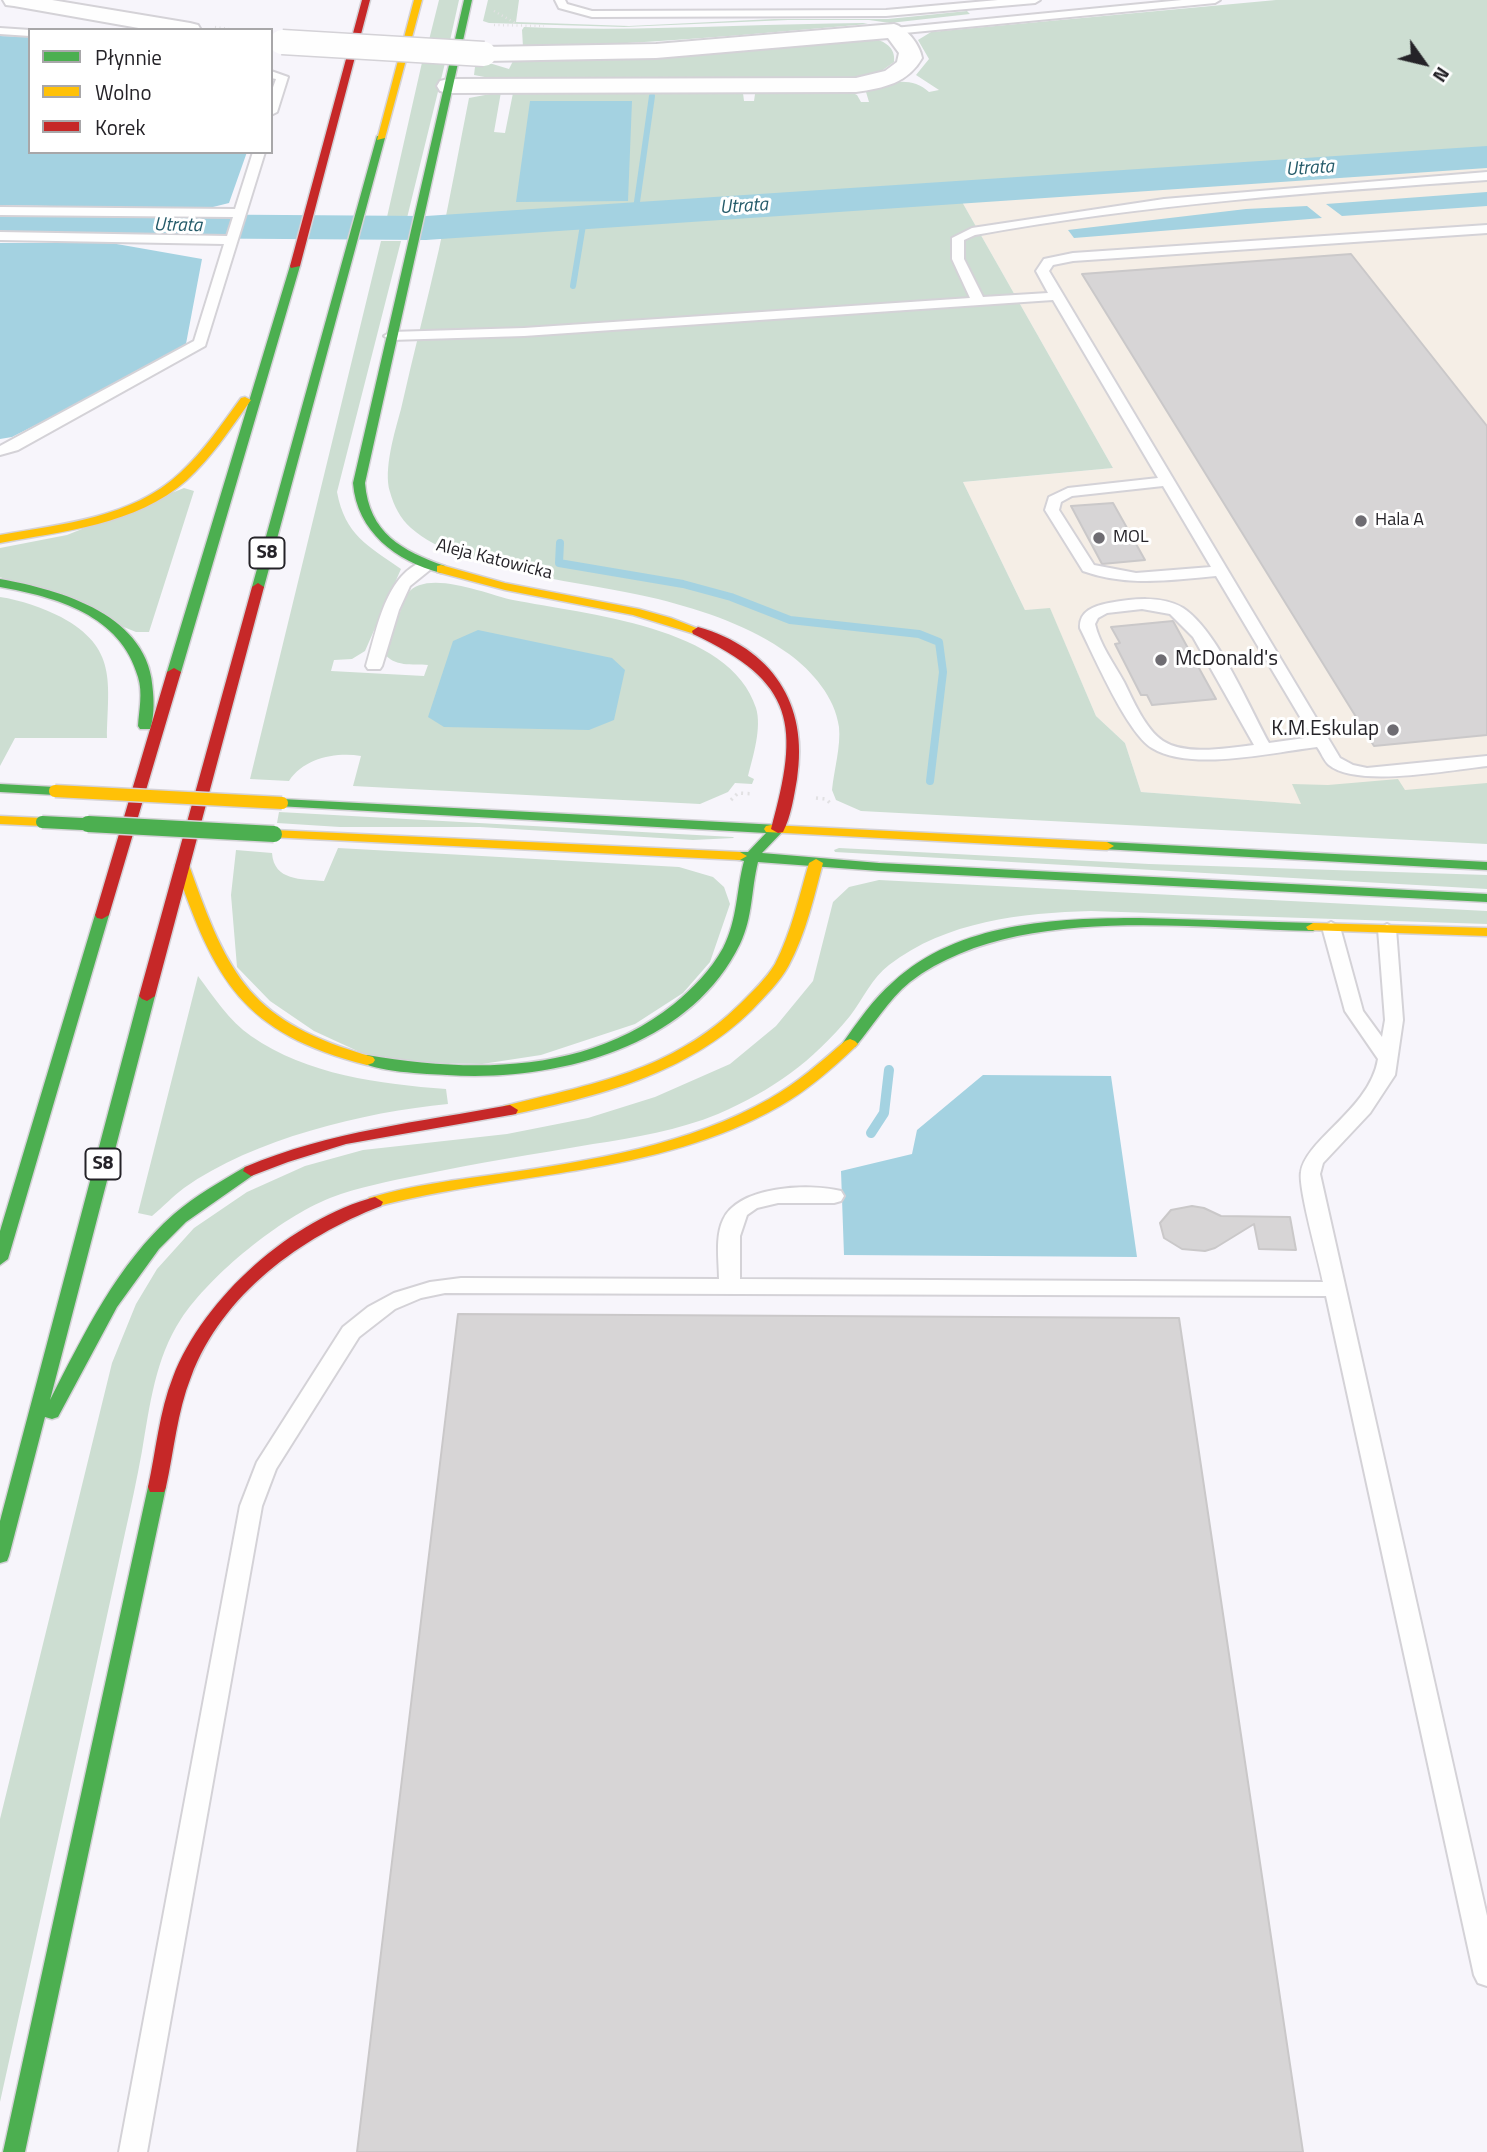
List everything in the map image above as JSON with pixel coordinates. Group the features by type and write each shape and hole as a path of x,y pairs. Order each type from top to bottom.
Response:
{"main road":[{"path":"0,1259 144,765 302,241 366,0"},
{"name":"S8","path":"0,1556 182,865 418,0"},
{"name":"Aleja Katowicka","path":"468,0 364,450 359,488 360,504 368,522 382,537 428,565 489,582 676,622 717,639 765,669 780,689 793,725 790,788 778,830"},
{"path":"0,539 58,528 124,509 161,494 191,466 257,385"},
{"path":"0,583 44,591 71,601 94,613 124,636 135,652 145,677 144,765"},
{"path":"0,788 1487,866"},
{"path":"0,820 752,857 816,863 1487,898"},
{"path":"182,865 215,957 250,1002 297,1035 346,1055 397,1067 447,1073 496,1072 564,1062 664,1020 707,981 735,944 752,857 778,830"},
{"path":"778,830 816,863"},
{"path":"25,1462 115,1299 145,1251 176,1219 239,1177 322,1144 533,1105 623,1083 663,1067 699,1048 757,1000 774,977 788,953 816,863"},
{"path":"14,2152 180,1381 196,1344 228,1298 259,1267 293,1241 345,1212 430,1188 521,1175 685,1140 757,1112 814,1078 860,1032 881,1001 923,967 946,953 987,936 1029,926 1091,920 1487,932"}],"street":[{"path":"14,0 178,28"},
{"path":"277,41 385,50 484,54 656,51 894,30 911,52 909,64 884,79 848,86 448,86"}],"lane":[{"path":"560,0 563,6 573,11 592,13 886,13 1035,0"},
{"path":"894,30 1215,0"},
{"path":"0,30 28,33"},
{"path":"273,74 282,76 273,105"},
{"path":"0,450 13,447 200,343 258,154"},
{"path":"979,302 958,259 958,238 972,232 1116,207 1487,176"},
{"path":"0,211 235,227"},
{"path":"0,236 235,227"},
{"path":"1487,229 1073,257 1049,262 1042,271 1334,761 1348,769 1367,773 1487,761"},
{"path":"391,335 524,332 1056,296"},
{"path":"1167,481 1068,492 1054,500 1052,510 1088,568 1098,573 1139,576 1222,571"},
{"path":"374,666 391,610 403,584 428,565"},
{"path":"1263,747 1206,646 1183,615 1169,608 1149,604 1107,608 1090,616 1087,628 1135,716 1153,742 1171,751 1185,754 1263,747 1322,741"},
{"path":"1331,927 1354,1011 1388,1060"},
{"path":"1387,929 1394,1020 1388,1060 1381,1083 1363,1109 1314,1161 1310,1174 1487,1975"},
{"path":"729,1286 730,1232 734,1218 745,1205 761,1199 784,1196 834,1196"},
{"path":"133,2152 251,1506 265,1468 351,1332 369,1314 387,1303 435,1286 1334,1289"}],"path":[{"path":"489,9 521,26"}],"shaded area":[{"path":"1487,164 1487,819 1141,792 1125,743 1096,716 1050,609 1025,610 963,482 1113,468 961,200"}],"green space":[{"path":"439,0 459,0 449,45 428,44"},
{"path":"488,0 519,0 516,22 629,26 774,19 888,19 967,11 970,14 890,23 869,20 788,20 624,27 489,23 483,21"},
{"path":"1276,0 1487,0 1487,165 961,200 1113,468 963,482 1025,610 1050,608 1096,716 1125,743 1141,792 1301,804 1292,784 1328,785 1398,779 1405,790 1487,783 1487,844 861,811 836,800 832,790 839,734 833,705 806,668 774,644 710,614 676,604 528,574 461,556 433,543 411,528 398,512 388,483 391,450 439,249 469,98 501,92 494,132 505,133 513,93 739,92 743,93 744,101 754,101 755,94 760,93 851,92 857,95 861,102 869,102 866,92 890,83 914,83 929,92 939,90 916,75 929,59 918,40 931,32"},
{"path":"868,24 653,41 523,47 522,30 524,27 651,28"},
{"path":"872,38 888,46 893,52 894,62 880,72 856,78 495,79 474,75 476,59 509,69 513,61 611,58"},
{"path":"423,58 446,59 407,218 387,217"},
{"path":"381,241 401,241 337,492 352,529 368,546 401,569 365,651 352,659 334,660 331,671 424,676 428,665 398,663 384,653 407,594 428,583 457,585 513,600 652,628 687,641 717,658 741,680 758,716 756,742 748,776 754,779 752,784 735,783 728,792 700,804 353,786 361,756 351,755 321,758 303,767 289,781 250,779"},
{"path":"184,488 194,491 149,632 136,632 0,577 0,548 67,535"},
{"path":"0,597 24,602 61,617 92,641 106,668 107,738 15,738 0,766"},
{"path":"279,812 734,838 693,840 480,827 340,827 277,823"},
{"path":"338,848 679,867 713,877 724,887 730,904 710,962 683,993 635,1024 541,1055 482,1064 407,1062 364,1054 314,1031 270,1001 237,967 231,895 236,850 272,853 274,862 283,874 298,879 324,881"},
{"path":"839,848 1149,864 1487,875 1487,889 835,852 834,850"},
{"path":"879,880 1487,911 1487,924 1091,911 1038,914 986,922 935,938 889,965 873,982 850,1016 806,1061 774,1085 718,1114 656,1133 463,1166 352,1191 310,1207 248,1249 210,1284 181,1319 159,1366 132,1503 0,2102 0,1819 112,1363 136,1304 157,1269 194,1228 247,1192 305,1166 363,1150 507,1134 588,1118 655,1097 730,1064 776,1026 813,981 833,902 849,887"},
{"path":"198,976 236,1023 273,1049 320,1069 345,1075 446,1089 448,1104 346,1121 276,1142 212,1171 184,1188 152,1216 138,1213"}],"water":[{"path":"0,36 28,37 28,154 246,154 229,203 205,209 0,205"},
{"path":"530,101 632,101 628,201 516,202"},
{"path":"1487,192 1487,206 1342,216 1326,204"},
{"path":"1307,206 1322,218 1074,238 1068,230 1246,209"},
{"path":"0,219 229,223 226,229 0,230"},
{"path":"0,243 111,243 202,259 185,349 12,437 0,439"},
{"path":"478,630 612,658 625,670 614,720 589,730 444,727 428,717 453,641"},
{"path":"983,1075 1111,1076 1137,1257 844,1255 841,1171 912,1154 917,1130"}],"building":[{"name":"Hala A","path":"1351,254 1487,426 1487,735 1374,746 1082,274"},
{"path":"1113,503 1145,560 1102,564 1071,506"},
{"name":"McDonald's","path":"1173,621 1216,699 1152,705 1147,695 1141,695 1115,644 1120,643 1111,627"},
{"path":"1192,1206 1221,1216 1290,1217 1296,1250 1259,1249 1254,1224 1215,1248 1205,1251 1182,1249 1164,1238 1160,1223 1171,1210"},
{"path":"458,1314 1179,1318 1303,2152 357,2152"}],"waterway":[{"path":"635,216 652,96"},
{"name":"Utrata","path":"0,225 426,228 1487,157"},
{"path":"573,286 584,219"},
{"path":"560,543 559,563 683,584 731,597 790,620 919,634 939,642 943,672 930,781"},
{"path":"871,1133 884,1113 889,1070"}],"traffic: fast":[{"path":"441,569 411,557 384,539 365,514 360,500 359,483 468,0"},
{"path":"258,587 380,138"},
{"path":"174,672 295,266"},
{"path":"0,583 45,592 88,609 124,637 137,655 145,677 145,726"},
{"path":"0,788 55,791"},
{"path":"282,803 771,829"},
{"path":"42,822 274,834"},
{"path":"367,1060 414,1068 464,1071 515,1069 566,1061 614,1047 659,1024 697,994 727,954 742,917 753,856 778,829"},
{"path":"1107,846 1487,866"},
{"path":"740,856 879,867 1487,898"},
{"path":"0,1259 102,915"},
{"path":"850,1044 882,1002 905,979 935,959 1000,934 1104,922 1313,927"},
{"path":"0,1556 147,996"},
{"path":"52,1413 110,1305 153,1245 180,1218 213,1193 251,1171"},
{"path":"14,2152 157,1487"}],"traffic: slow":[{"path":"380,138 418,0"},
{"path":"0,539 90,522 112,516 153,498 172,486 193,467 212,446 245,400"},
{"path":"441,569 473,579 635,612 698,631"},
{"path":"55,791 282,803"},
{"path":"0,820 42,822"},
{"path":"771,829 1107,846"},
{"path":"274,834 740,856"},
{"path":"510,1110 578,1095 644,1074 704,1043 731,1022 763,989 782,964 797,927 816,863"},
{"path":"182,865 209,937 243,993 265,1015 293,1033 326,1048 367,1060"},
{"path":"1313,927 1487,932"},
{"path":"375,1202 421,1190 594,1163 688,1140 733,1123 775,1102 814,1076 850,1044"}],"traffic: jam":[{"path":"295,266 366,0"},
{"path":"147,996 258,587"},
{"path":"698,631 732,647 758,665 776,685 788,708 793,734 793,762 788,794 778,829"},
{"path":"102,915 174,672"},
{"path":"251,1171 282,1158 346,1139 510,1110"},
{"path":"157,1487 182,1375 200,1342 224,1308 260,1269 302,1237 349,1212 375,1202"}],"place":[{"name":"Hala A","path":"1361,521"},
{"name":"MOL","path":"1099,538"},
{"name":"McDonald's","path":"1161,660"},
{"name":"K.M.Eskulap","path":"1393,730"}]}
